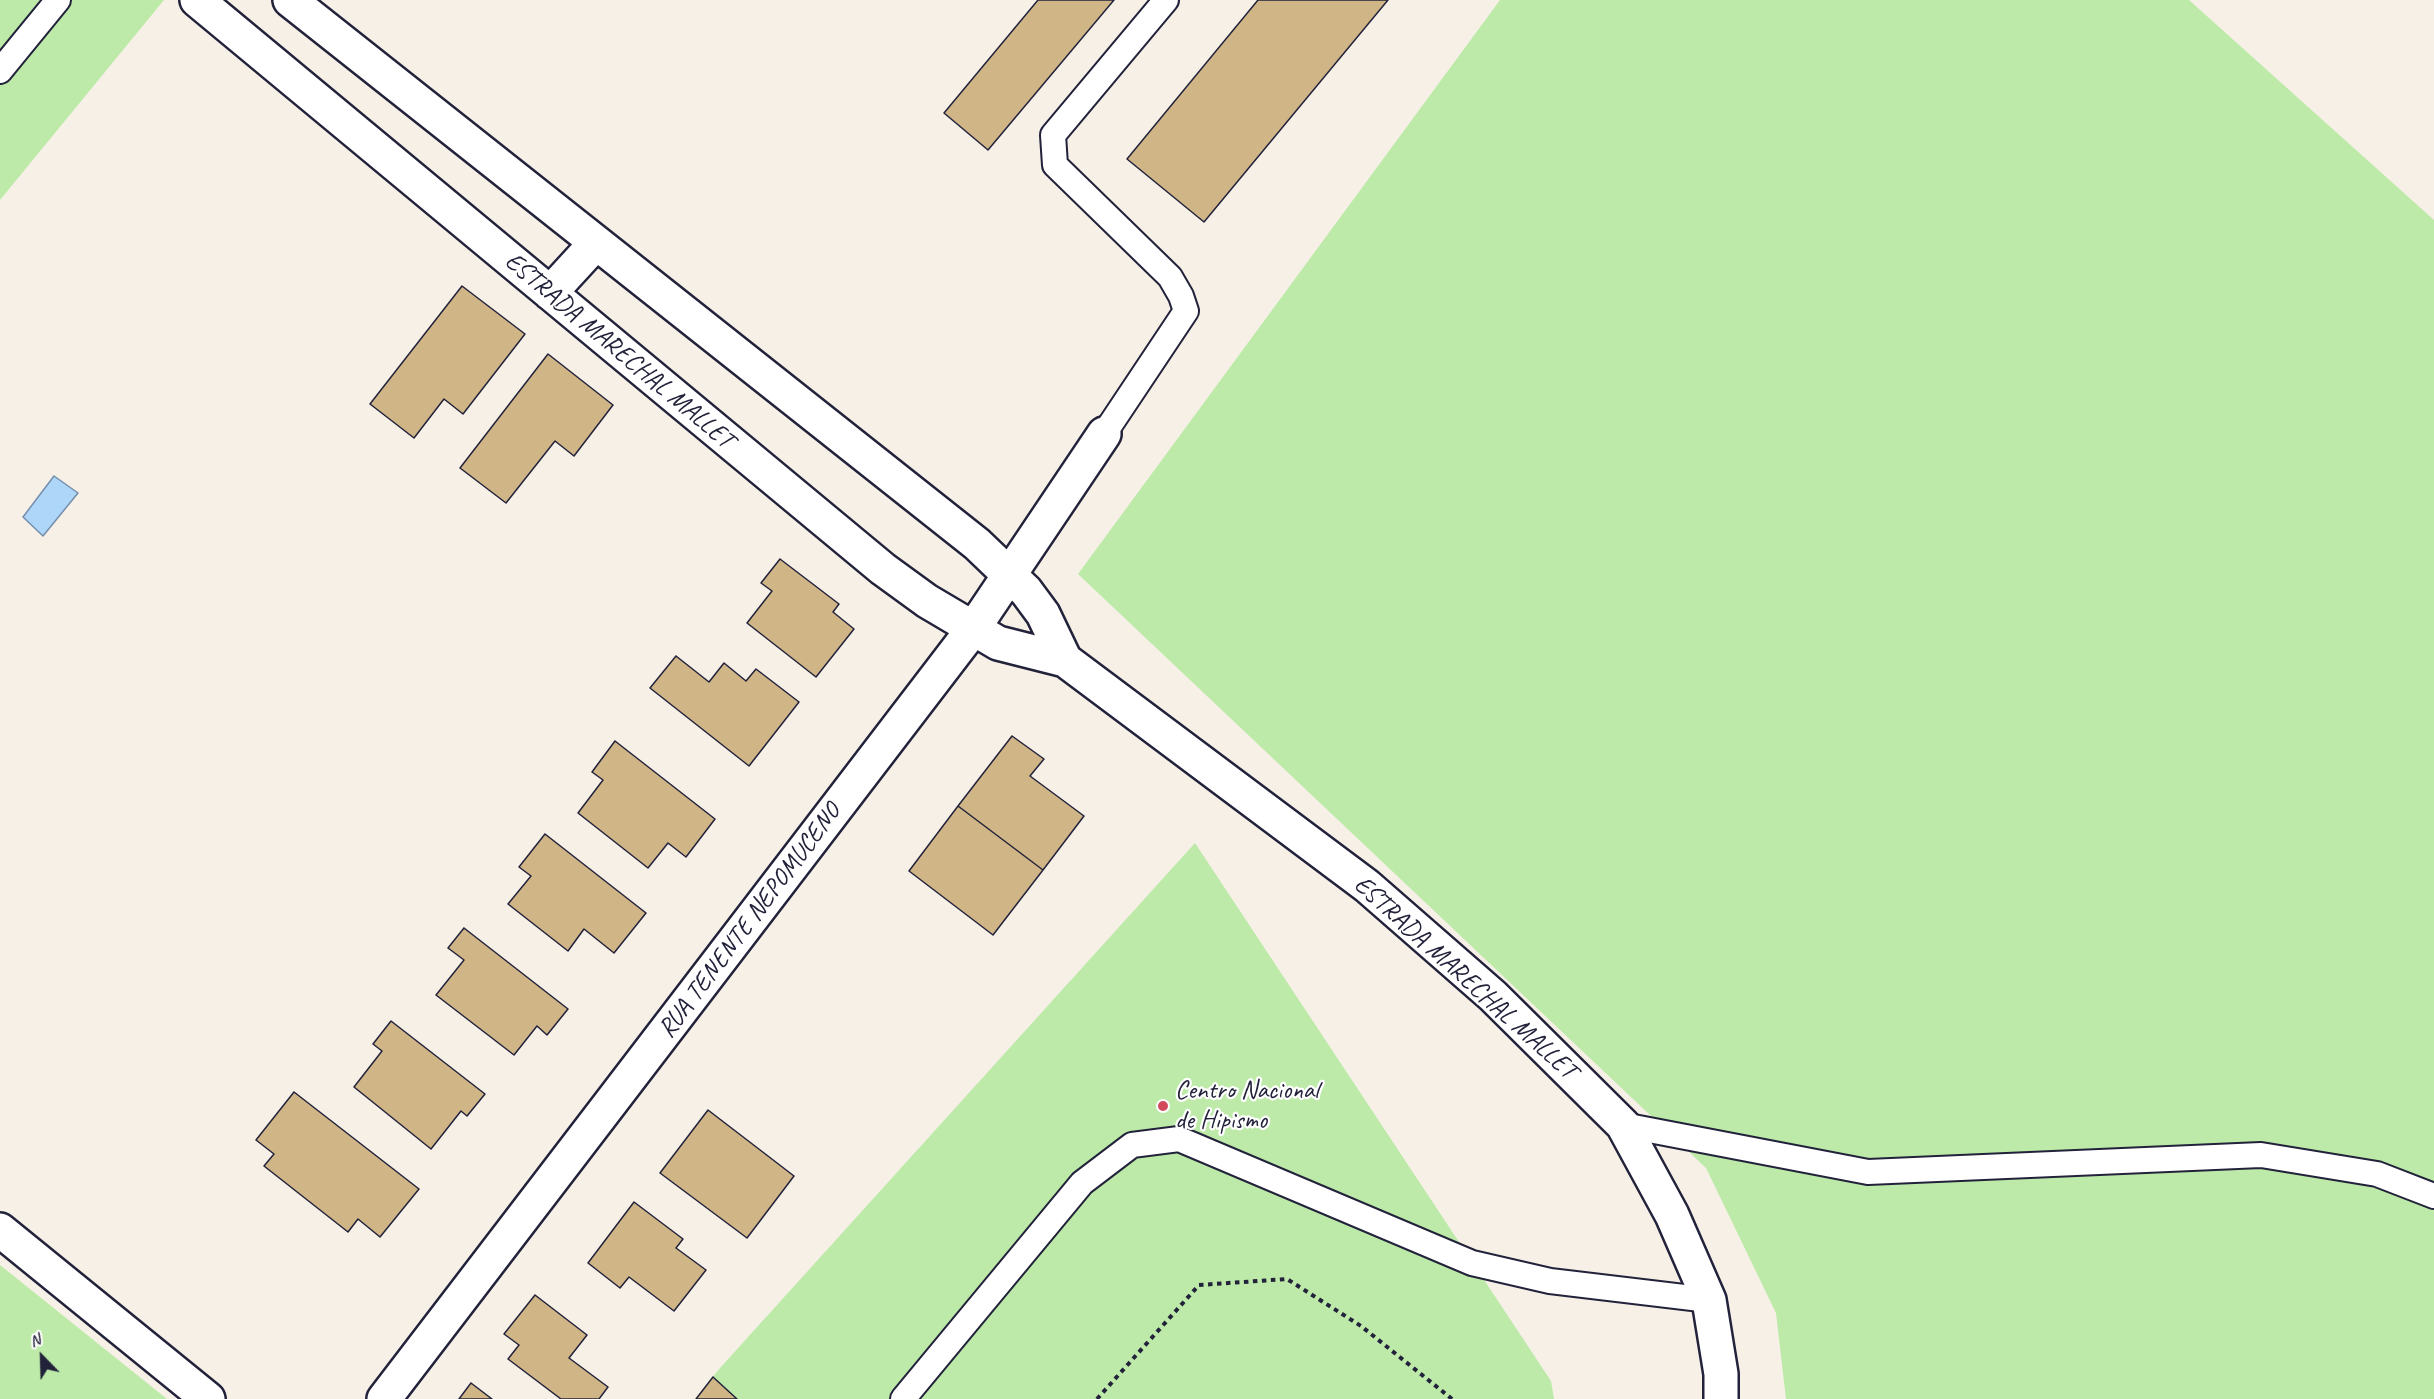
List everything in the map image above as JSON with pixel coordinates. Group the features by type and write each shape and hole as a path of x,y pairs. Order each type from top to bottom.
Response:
{"street":[{"name":"ESTRADA MARECHAL MALLET","path":"197,0 883,569 927,602 973,630 1009,647 1065,660 1367,886 1493,996 1623,1125 1672,1215 1709,1300 1720,1374 1721,1399"},
{"name":"ESTRADA MARECHAL MALLET","path":"290,0 976,544 1012,575 1043,614 1065,660"},
{"path":"550,293 595,244"},
{"name":"RUA TENENTE NEPOMUCENO","path":"384,1399 973,630 1104,435"},
{"path":"0,1230 208,1399"}],"lane":[{"path":"0,71 58,0"},
{"path":"1104,435 1186,311 1181,296 1170,277 1055,165 1053,135 1166,0"},
{"path":"1623,1125 1759,1149 1868,1172 2261,1155 2377,1174 2434,1196"},
{"path":"903,1399 1082,1183 1132,1145 1179,1139 1472,1263 1550,1281 1709,1300"}],"path":[{"path":"1097,1399 1199,1285 1287,1279 1361,1326 1452,1399"}],"green space":[{"path":"0,0 164,0 0,200"},
{"path":"1500,0 2189,0 2434,220 2434,1399 1786,1399 1776,1313 1706,1168 1078,574"},
{"name":"Centro Nacional de Hipismo","path":"1195,843 1551,1381 1554,1399 695,1399 720,1368"},
{"path":"0,1265 167,1399 0,1399"}],"water":[{"path":"54,476 78,493 43,536 23,517"}],"building":[{"path":"1038,0 1114,0 988,150 944,113"},
{"path":"1258,0 1388,0 1204,222 1127,159"},
{"path":"462,286 525,334 463,414 444,399 414,438 370,404"},
{"path":"548,354 613,405 574,456 555,441 506,503 460,468"},
{"path":"780,559 839,604 833,612 854,629 816,677 747,623 772,591 761,583"},
{"path":"676,656 709,682 724,663 746,681 756,669 799,702 749,766 650,688"},
{"path":"1012,736 1044,759 1030,776 1084,816 1043,870 958,806"},
{"path":"615,741 715,819 686,857 668,843 648,868 578,813 603,780 592,772"},
{"path":"958,806 1043,870 993,935 909,871"},
{"path":"545,834 646,913 614,953 584,929 568,951 508,904 531,876 519,867"},
{"path":"464,928 568,1009 547,1035 537,1026 514,1055 436,995 464,960 448,948"},
{"path":"391,1021 485,1094 467,1116 461,1111 431,1149 354,1087 382,1051 373,1044"},
{"path":"294,1092 419,1189 380,1237 358,1219 348,1232 264,1166 274,1154 256,1140"},
{"path":"708,1110 794,1176 747,1238 660,1173"},
{"path":"634,1202 683,1239 676,1248 706,1270 674,1311 629,1277 620,1288 588,1263"},
{"path":"535,1295 587,1335 569,1358 608,1387 599,1399 561,1399 508,1359 519,1345 504,1334"},
{"path":"713,1377 737,1399 696,1399"},
{"path":"471,1383 492,1399 459,1399"}],"place":[{"name":"Centro Nacional de Hipismo","path":"1163,1106"}]}
